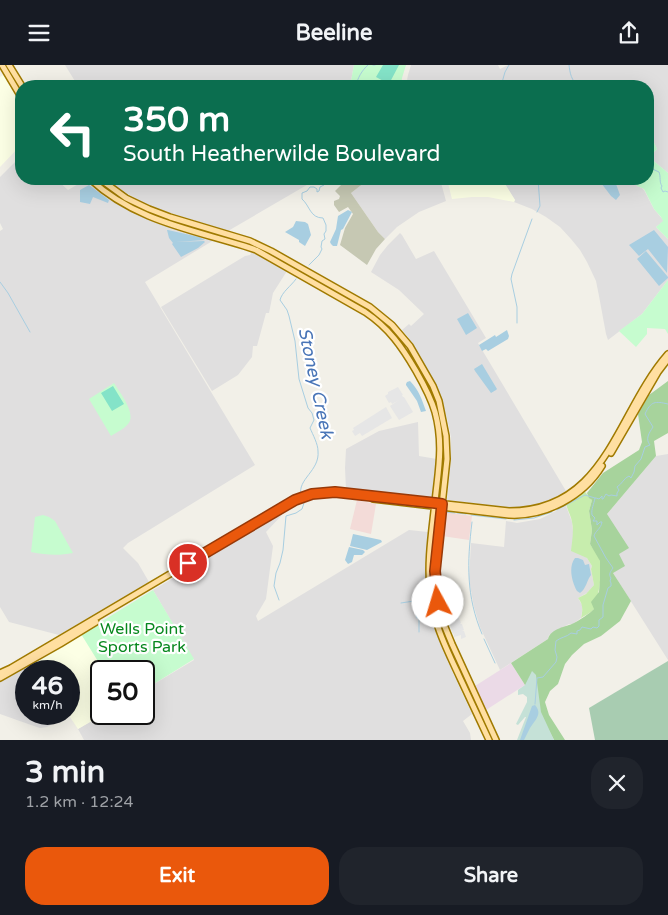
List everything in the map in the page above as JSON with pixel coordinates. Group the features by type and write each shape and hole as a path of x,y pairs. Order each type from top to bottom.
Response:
{"main road":[{"path":"2,65 15,87"},
{"path":"10,65 19,80"},
{"path":"98,185 119,201 144,215 244,245 268,257 359,308 377,320 395,338 411,362 439,413 446,437 447,459 431,544 430,589 438,628 488,740"},
{"path":"108,185 126,198 149,209 250,241 271,251 370,307 382,316 410,346 433,386 439,401 440,458 435,571 437,592 445,627 496,740"},
{"path":"268,257 271,251"},
{"path":"359,308 373,312 397,334 400,334"},
{"path":"0,678 295,500 312,494 335,492 512,515 547,509 569,498 586,486 600,469 655,370 668,354"},
{"path":"606,458 668,359"},
{"path":"430,583 437,592"},
{"path":"430,589 437,592"},
{"path":"0,673 59,642"},
{"path":"472,705 479,702"}],"shaded area":[{"path":"65,65 354,65 351,80 74,80"},
{"path":"411,65 498,65 500,69 508,65 668,65 668,173 654,161 654,152 657,149 654,143 654,80 407,80"},
{"path":"3,75 15,93 15,151 0,167 0,77"},
{"path":"15,162 15,185 63,185 68,190 77,185 94,185 109,198 130,211 159,224 214,240 145,282 255,465 128,543 123,548 138,563 149,582 59,635 9,622 0,607 0,231 3,229 0,223 0,177"},
{"path":"89,185 109,200 108,203 93,197 90,204 80,202 80,190"},
{"path":"115,185 307,185 228,231 155,208"},
{"path":"341,185 361,185 351,193 385,239 376,249 367,265 340,245 345,228 353,214 348,207 339,212 334,205 334,201 339,199 340,196 335,191"},
{"path":"361,185 442,185 446,201 419,212 397,227 385,239 351,193"},
{"path":"448,185 506,185 515,200 514,202 488,197 452,199"},
{"path":"506,185 636,185 644,190 654,209 664,221 656,227 668,239 668,280 642,314 608,340 596,281 580,250 560,227 532,209 514,202 515,200"},
{"path":"603,185 616,185 620,195 616,200"},
{"path":"348,210 352,212 341,230 337,246 333,246 330,242 336,229 338,216"},
{"path":"296,221 308,224 311,235 305,246 285,232 293,227"},
{"path":"167,230 205,240 176,242 205,242 181,257 172,244"},
{"path":"654,230 668,247 667,273 648,249 639,256 629,245"},
{"path":"400,233 416,259 434,251 486,338 478,343 566,491 549,501 518,508 447,500 451,437 447,418 437,388 421,357 402,330 409,324 411,326 424,314 399,290 371,272 380,255"},
{"path":"646,251 668,277 659,286 637,259"},
{"path":"252,252 287,271 273,293 269,313 266,313 257,346 253,346 252,357 238,375 212,391 161,307 245,256 250,255"},
{"path":"468,313 477,328 466,335 457,319"},
{"path":"507,330 508,339 488,351 486,349 482,351 479,345"},
{"path":"482,364 497,389 491,393 474,369"},
{"path":"410,381 422,399 426,411 421,412 417,401 406,385"},
{"path":"398,387 413,412 399,420 390,406 399,400 392,404 391,402 389,403 385,396 388,392"},
{"path":"386,407 392,418 362,436 360,433 355,436 352,431 354,430 353,428"},
{"path":"418,422 419,456 437,459 432,500 346,490 346,449 379,431"},
{"path":"668,454 668,660 613,573 619,554 607,514 656,456"},
{"path":"357,500 376,504 371,534 350,529"},
{"path":"566,506 573,531 592,566 594,585 587,593 578,598 582,605 581,618 573,624 569,624 549,635 548,639 500,670 480,627 474,607 469,579 471,543 504,547 506,521 517,523 540,519"},
{"path":"444,512 472,516 469,540 442,536"},
{"path":"282,515 266,532 273,546 266,599 256,616 258,621 409,530 428,532 426,583 430,610 447,660 472,714 463,721 470,733 471,740 84,740 78,729 90,722 90,725 155,725 155,683 194,660 153,590"},
{"path":"353,534 381,540 382,542 367,550 350,546"},
{"path":"349,547 365,552 362,555 354,555 352,562 348,564 345,560"},
{"path":"575,558 583,560 585,565 589,564 591,575 580,593 577,591 572,579 572,566"},
{"path":"420,598 423,601 425,616 419,619 416,618 414,602 415,599"},
{"path":"458,616 464,630 462,631 464,631 466,637 461,639 461,635 454,637 455,633 453,634 448,619"},
{"path":"81,634 84,636 98,660 90,660 90,722 78,729 75,725 80,725 80,660 38,660"},
{"path":"668,661 668,740 595,740 589,708"},
{"path":"511,663 525,685 486,710 475,686"},
{"path":"532,671 536,675 541,712 554,740 517,740 526,717 518,725 516,724 527,702 527,697 523,694 518,695 518,690 525,685"},
{"path":"15,673 15,719 0,714 0,680"},
{"path":"535,705 538,711 537,717 524,740 520,740 532,706"},
{"path":"31,725 51,725 47,727 40,728"}],"green space":[{"path":"354,65 406,65 402,80 351,80"},
{"path":"383,65 399,65 391,80 382,80 376,77"},
{"path":"654,161 668,173 668,239 656,227 663,221 661,217 654,209 644,189 637,186 654,185"},
{"path":"668,280 668,334 665,329 647,328 647,334 636,347 619,331 642,314"},
{"path":"668,381 668,433 654,441 656,456 607,514 629,548 619,554 625,566 613,573 631,601 620,621 601,636 584,644 572,655 565,664 558,684 550,691 545,702 549,715 565,740 554,740 511,663 548,639 555,630 576,622 594,609 591,602 599,592 600,561 590,544 592,530 589,511 592,500 587,493 603,473 639,450 642,442 638,414 649,395"},
{"path":"114,383 127,403 130,420 125,427 111,436 89,399"},
{"path":"113,386 124,404 112,411 101,393"},
{"path":"584,491 592,500 589,511 592,530 590,544 597,554 601,571 594,609 581,618 582,607 578,598 586,594 594,585 592,566 587,558 571,551 573,525 566,503"},
{"path":"43,515 55,521 73,553 52,555 31,552 35,517"},
{"name":"Wells Point Sports Park","path":"153,590 194,659 155,683 155,660 97,660 81,634"}],"waterway":[{"name":"Stoney Creek","path":"357,80 368,65"},
{"path":"503,80 509,65"},
{"path":"569,65 570,74 574,80"},
{"path":"654,170 659,172 663,192 668,192"},
{"name":"Stoney Creek","path":"309,265 322,249 326,225 323,218 315,216 311,211 302,199 302,193 310,187 317,189 317,192 324,185"},
{"path":"537,212 540,206 538,185"},
{"path":"517,323 517,307 511,279 532,219"},
{"name":"Stoney Creek","path":"296,279 280,300 289,316 295,341 299,379 308,408 314,420 310,428 318,451 316,464 302,484 301,495"},
{"path":"0,282 30,332"},
{"path":"535,704 537,678 543,677 556,662 556,641 571,633 577,634 577,631 582,627 597,628 599,620 603,617 603,605 608,588 611,586 610,574 613,568 594,536 602,522 597,525 597,521 593,521 595,518 592,515 592,511 595,498 599,499 602,496 603,499 606,494 617,496 619,490 617,487 627,477 631,478 645,447 650,445 648,438 653,427 645,414 651,404 660,402 668,404"},
{"path":"557,510 585,495 595,498"},
{"path":"279,600 274,586 283,550 286,516 302,509 304,503"},
{"path":"445,512 455,513"},
{"path":"514,520 534,518 552,512"},
{"path":"457,513 466,514"},
{"path":"471,515 506,519"},
{"path":"472,522 469,551 470,593 482,634"},
{"path":"401,603 414,601"},
{"path":"419,619 419,632"},
{"path":"484,639 495,663"}],"route":[{"path":"188,563 295,500 312,494 335,492 442,504 435,571 438,602"}]}
